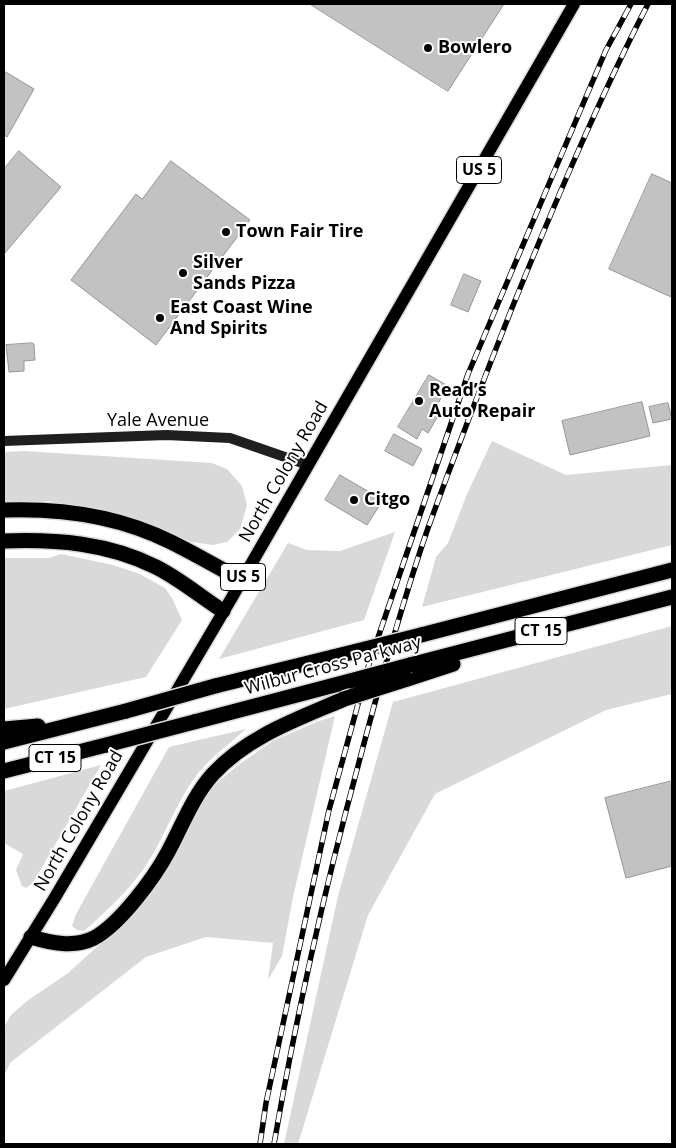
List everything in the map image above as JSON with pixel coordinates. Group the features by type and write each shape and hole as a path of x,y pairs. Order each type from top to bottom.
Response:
{"highway":[{"path":"4,510 62,511 100,517 117,522 170,541 241,580"},
{"path":"4,541 60,541 95,546 126,555 157,568 223,611"},
{"name":"Wilbur Cross Parkway","path":"4,742 215,686 672,570"},
{"name":"CT 15","path":"409,672 575,622 672,597"},
{"path":"31,937 52,944 75,943 94,938 116,920 152,879 212,774 250,743 276,729 409,672"},
{"name":"Wilbur Cross Parkway","path":"4,771 350,681 409,672"},
{"path":"4,729 89,720"}],"main road":[{"name":"North Colony Road","path":"4,980 223,611 574,4"}],"street":[{"name":"Yale Avenue","path":"4,441 166,434 230,438 308,465"}],"shaded area":[{"path":"492,441 566,475 672,465 672,545 422,607 436,557 448,543 467,494"},
{"path":"24,451 212,463 227,469 242,486 247,505 240,529 227,542 213,545 186,541 138,521 49,501 4,503 4,452"},
{"path":"395,532 364,620 219,659 288,543 307,550 340,551"},
{"path":"61,554 113,565 140,574 165,588 182,620 146,677 4,709 4,558 49,558"},
{"path":"672,626 672,694 606,710 435,794 368,915 298,1144 284,1144 338,896 393,702"},
{"path":"335,716 293,897 282,956 268,980 273,943 206,937 146,957 11,1062 4,1075 4,1027 11,1015 27,1001 68,973 108,937 189,827 209,790 238,765 273,741 316,722"},
{"path":"246,729 211,759 193,780 147,864 126,891 84,931 77,930 72,926 76,914 169,747"},
{"path":"101,765 33,883 26,888 22,886 16,870 23,854 4,843 4,791"}],"building":[{"name":"Bowlero","path":"310,4 504,4 448,91"},
{"path":"4,71 34,89 7,137 4,135"},
{"path":"19,151 61,187 4,254 4,169"},
{"path":"171,161 250,220 156,345 71,280 136,194 142,199"},
{"path":"652,174 672,183 671,297 609,269"},
{"path":"464,274 481,281 468,312 451,305"},
{"path":"34,344 35,360 24,361 24,371 9,372 6,345"},
{"path":"429,375 448,386 433,412 438,416 428,433 422,429 417,439 398,427"},
{"path":"642,402 650,436 570,455 562,421"},
{"path":"668,403 672,419 653,423 649,407"},
{"path":"394,434 422,449 413,466 385,451"},
{"path":"340,475 383,500 367,525 325,500"},
{"path":"672,781 672,866 626,878 605,798"}],"railway":[{"path":"260,1144 266,1103 329,810 369,664 468,374 606,50 631,4"},
{"path":"274,1144 301,1002 334,860 382,676 418,557 469,418 528,269 594,117 648,4"}],"place":[{"name":"Bowlero","path":"428,48"},
{"name":"Town Fair Tire","path":"226,232"},
{"name":"Silver Sands Pizza","path":"183,273"},
{"name":"East Coast Wine And Spirits","path":"160,318"},
{"name":"Read’s Auto Repair","path":"419,401"},
{"name":"Citgo","path":"354,500"}]}
